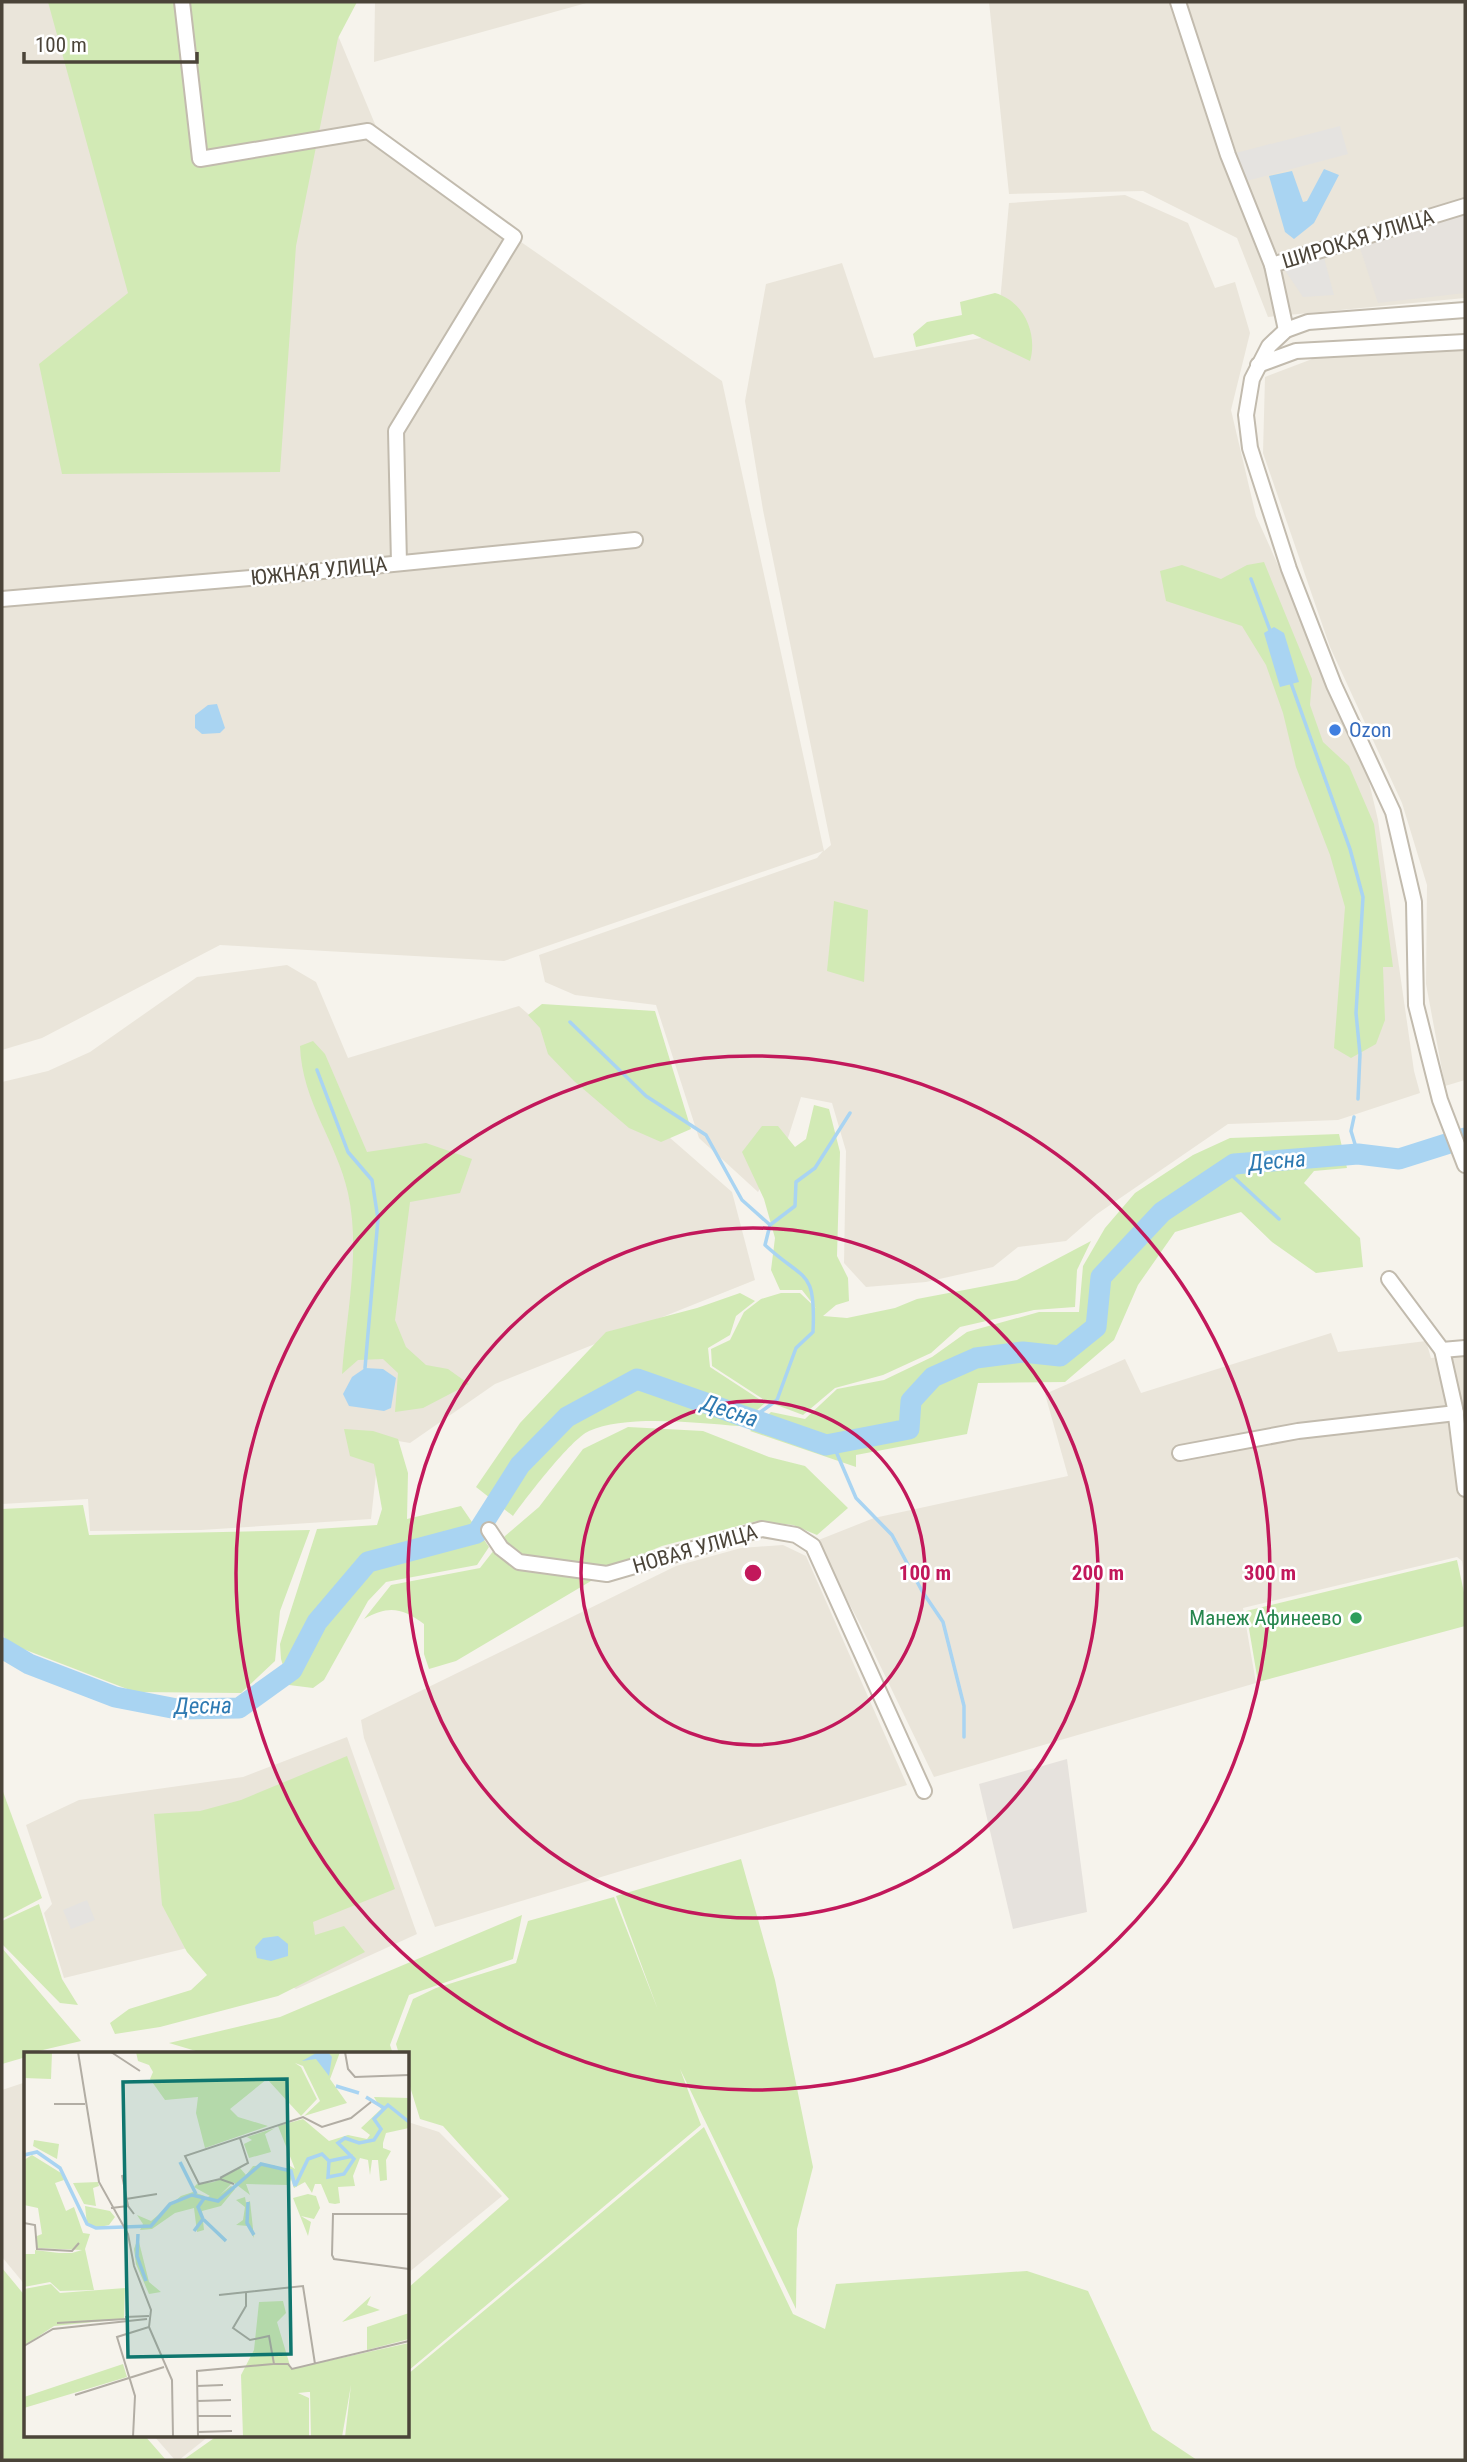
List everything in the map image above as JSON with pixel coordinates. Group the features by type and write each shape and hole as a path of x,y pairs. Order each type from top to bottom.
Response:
{"street":[{"path":"182,2 200,159 368,131 514,237 396,431 399,563"},
{"path":"1178,2 1228,155 1272,265"},
{"name":"ШИРОКАЯ УЛИЦА","path":"1286,330 1272,265 1465,206"},
{"path":"1465,310 1308,322 1286,330 1269,345 1258,365 1252,379 1246,415 1250,448 1293,581 1334,685 1393,812 1413,902 1416,1005 1440,1100 1465,1164"},
{"path":"1258,365 1296,351 1465,342"},
{"name":"ЮЖНАЯ УЛИЦА","path":"2,599 635,540"},
{"path":"1389,1279 1442,1350 1456,1413 1465,1489"},
{"path":"1442,1350 1465,1348"},
{"path":"1180,1453 1298,1430 1456,1413"},
{"name":"НОВАЯ УЛИЦА","path":"489,1530 501,1548 519,1562 607,1574 762,1529 796,1535 813,1546 924,1791"}],"shaded area":[{"path":"2,2 324,2 385,148 722,381 824,851 831,845 763,510 745,401 766,284 842,263 874,358 997,335 1009,203 1125,195 1188,223 1215,288 1235,282 1250,333 1231,410 1256,516 1362,752 1378,820 1414,1071 1420,1093 1338,1120 1228,1124 1097,1214 1066,1241 1018,1247 993,1267 926,1282 866,1287 844,1263 846,1151 832,1103 801,1097 787,1141 758,1192 699,1138 656,1005 575,995 545,982 539,955 817,858 823,851 504,961 220,945 42,1038 2,1050"},
{"path":"375,2 590,2 374,62"},
{"path":"989,2 1465,2 1465,298 1268,317 1237,238 1143,191 1009,194"},
{"path":"1340,126 1348,154 1239,183 1228,155"},
{"path":"1465,214 1465,293 1378,303 1359,245"},
{"path":"1322,250 1334,295 1303,297 1280,263"},
{"path":"1465,349 1465,1080 1445,1086 1426,984 1427,885 1402,803 1330,647 1263,453 1265,377 1328,353"},
{"path":"287,965 316,982 348,1058 519,1006 732,1192 755,1280 495,1384 410,1443 380,1438 371,1519 201,1530 90,1531 88,1499 2,1504 2,1082 48,1071 90,1052 197,977"},
{"path":"1331,1333 1338,1352 1426,1341 1431,1358 1465,1355 1465,1581 1462,1561 1457,1557 1243,1608 1256,1683 934,1777 860,1624 816,1541 874,1518 1068,1476 1045,1394 1125,1359 1141,1393"},
{"path":"783,1545 806,1556 907,1785 435,1927 364,1738 361,1720 676,1566 741,1548"},
{"path":"347,1737 417,1934 296,1989 212,1942 64,1978 44,1913 52,1904 26,1825 79,1800 243,1777"},
{"path":"1067,1759 1087,1912 1013,1929 979,1784"},
{"path":"87,1900 95,1920 71,1929 63,1910"},
{"path":"24,2083 24,2284 2,2257 2,2090"},
{"path":"410,2123 439,2132 502,2196 410,2271"},
{"path":"156,2438 206,2438 179,2460 175,2460"}],"green space":[{"path":"48,2 357,2 338,38 296,246 280,472 62,474 39,364 128,293"},
{"path":"995,293 1014,303 1026,320 1032,340 1030,361 973,334 916,347 913,334 927,322 962,315 960,302"},
{"path":"1264,562 1312,679 1310,705 1323,742 1349,766 1374,824 1393,967 1383,967 1385,1020 1376,1044 1351,1058 1334,1048 1345,907 1330,855 1296,767 1283,713 1266,665 1242,626 1166,601 1160,571 1182,565 1221,579 1247,565"},
{"path":"834,901 868,910 864,982 827,971"},
{"path":"542,1004 655,1011 691,1129 661,1142 629,1128 574,1081 548,1054 540,1028 528,1015"},
{"path":"313,1041 325,1054 367,1152 426,1143 472,1159 460,1193 410,1202 395,1320 406,1347 426,1365 448,1369 469,1384 423,1408 395,1412 398,1373 383,1359 358,1360 342,1374 353,1261 352,1215 343,1174 313,1104 302,1066 300,1046"},
{"path":"814,1105 829,1109 840,1152 837,1256 848,1278 849,1301 836,1305 823,1316 847,1318 895,1308 917,1299 1017,1280 1091,1241 1077,1270 1075,1307 1034,1310 960,1327 931,1353 883,1375 835,1388 803,1415 766,1401 712,1366 711,1349 730,1340 744,1312 761,1299 781,1293 800,1293 816,1308 802,1290 780,1290 771,1270 775,1238 764,1199 742,1152 762,1126 778,1126 795,1147 806,1139"},
{"path":"1339,1134 1347,1168 1314,1171 1304,1183 1360,1238 1363,1267 1316,1273 1272,1242 1241,1212 1175,1232 1138,1285 1114,1340 1065,1382 978,1383 967,1434 856,1455 856,1467 750,1431 771,1412 805,1419 837,1389 884,1380 932,1357 967,1332 1039,1312 1079,1312 1083,1266 1105,1228 1135,1193 1193,1155 1230,1138"},
{"path":"740,1293 755,1301 736,1316 730,1335 708,1348 710,1367 765,1403 739,1426 642,1421 604,1426 589,1431 560,1457 513,1516 476,1487 520,1423 606,1332 697,1308"},
{"path":"628,1427 703,1431 769,1457 805,1466 848,1508 817,1535 793,1525 757,1521 662,1546 623,1562 456,1661 429,1669 424,1654 424,1624 409,1614 395,1610 364,1619 391,1585 480,1568 505,1536 539,1507 583,1449"},
{"path":"344,1429 373,1431 398,1439 408,1473 407,1519 461,1506 489,1547 477,1565 386,1582 368,1601 324,1680 313,1688 289,1685 281,1659 280,1644 317,1529 377,1525 382,1509 374,1464 350,1456"},
{"path":"83,1505 89,1535 310,1530 280,1611 275,1661 241,1693 135,1692 5,1642 2,1623 2,1509"},
{"name":"Манеж Афинеево","path":"1457,1560 1465,1597 1465,1626 1258,1682 1246,1611"},
{"path":"347,1756 395,1889 313,1922 315,1935 344,1926 365,1952 278,1996 160,2027 115,2034 110,2023 129,2009 191,1990 207,1975 187,1952 162,1905 154,1814 200,1811 241,1800"},
{"path":"2,1789 42,1898 2,1919"},
{"path":"741,1859 775,1980 813,2167 797,2229 796,2309 680,2069 701,2125 410,2369 410,2286 509,2199 443,2126 420,2119 410,2086 410,2052 398,2052 396,2044 413,1999 436,1988 516,1963 528,1921 614,1897 658,2010 616,1896"},
{"path":"39,1904 62,1979 78,2005 60,2003 2,1944 2,1921"},
{"path":"522,1915 513,1959 409,1995 390,2045 392,2052 199,2052 169,2043 280,2017"},
{"path":"2,1948 81,2041 24,2052 24,2058 2,2064"},
{"path":"704,2127 793,2314 825,2329 836,2284 1027,2271 1088,2291 1152,2430 1197,2460 183,2460 214,2438 410,2438 410,2372"},
{"path":"2,2268 24,2295 24,2438 147,2438 166,2460 2,2460"}],"water":[{"path":"1324,169 1339,175 1314,223 1294,239 1285,232 1269,176 1292,171 1303,202 1307,201"},
{"path":"1274,627 1284,633 1299,682 1280,687 1264,633"},
{"path":"217,704 225,728 220,733 202,734 195,728 195,715 208,705"},
{"path":"365,1368 383,1369 396,1378 391,1408 384,1411 349,1406 343,1394 352,1377"},
{"path":"278,1936 288,1944 288,1956 271,1961 257,1958 255,1947 263,1938"}],"waterway":[{"path":"1251,579 1271,633"},
{"path":"1291,683 1350,849 1363,897 1356,1013 1360,1054 1358,1099"},
{"path":"570,1022 646,1096 706,1135 742,1200 769,1224"},
{"path":"317,1070 348,1152 372,1180 378,1219 365,1368"},
{"path":"751,1419 777,1400 796,1348 813,1332 810,1286 799,1272 765,1245 770,1225 795,1206 796,1182 815,1168 850,1113"},
{"path":"1354,1117 1351,1131 1358,1154"},
{"name":"Десна","path":"2,1648 29,1664 115,1697 177,1709 239,1708 292,1670 317,1622 368,1562 477,1533 520,1465 567,1417 637,1379 826,1445 909,1429 911,1401 933,1377 976,1358 1023,1352 1060,1356 1096,1327 1101,1277 1162,1212 1234,1164 1358,1154 1399,1159 1465,1138"},
{"path":"1226,1170 1279,1219"},
{"path":"832,1442 856,1498 892,1535 922,1591 943,1622 964,1706 964,1737"}],"place":[{"name":"Ozon","path":"1335,730"},
{"name":"Манеж Афинеево","path":"1356,1618"}]}
